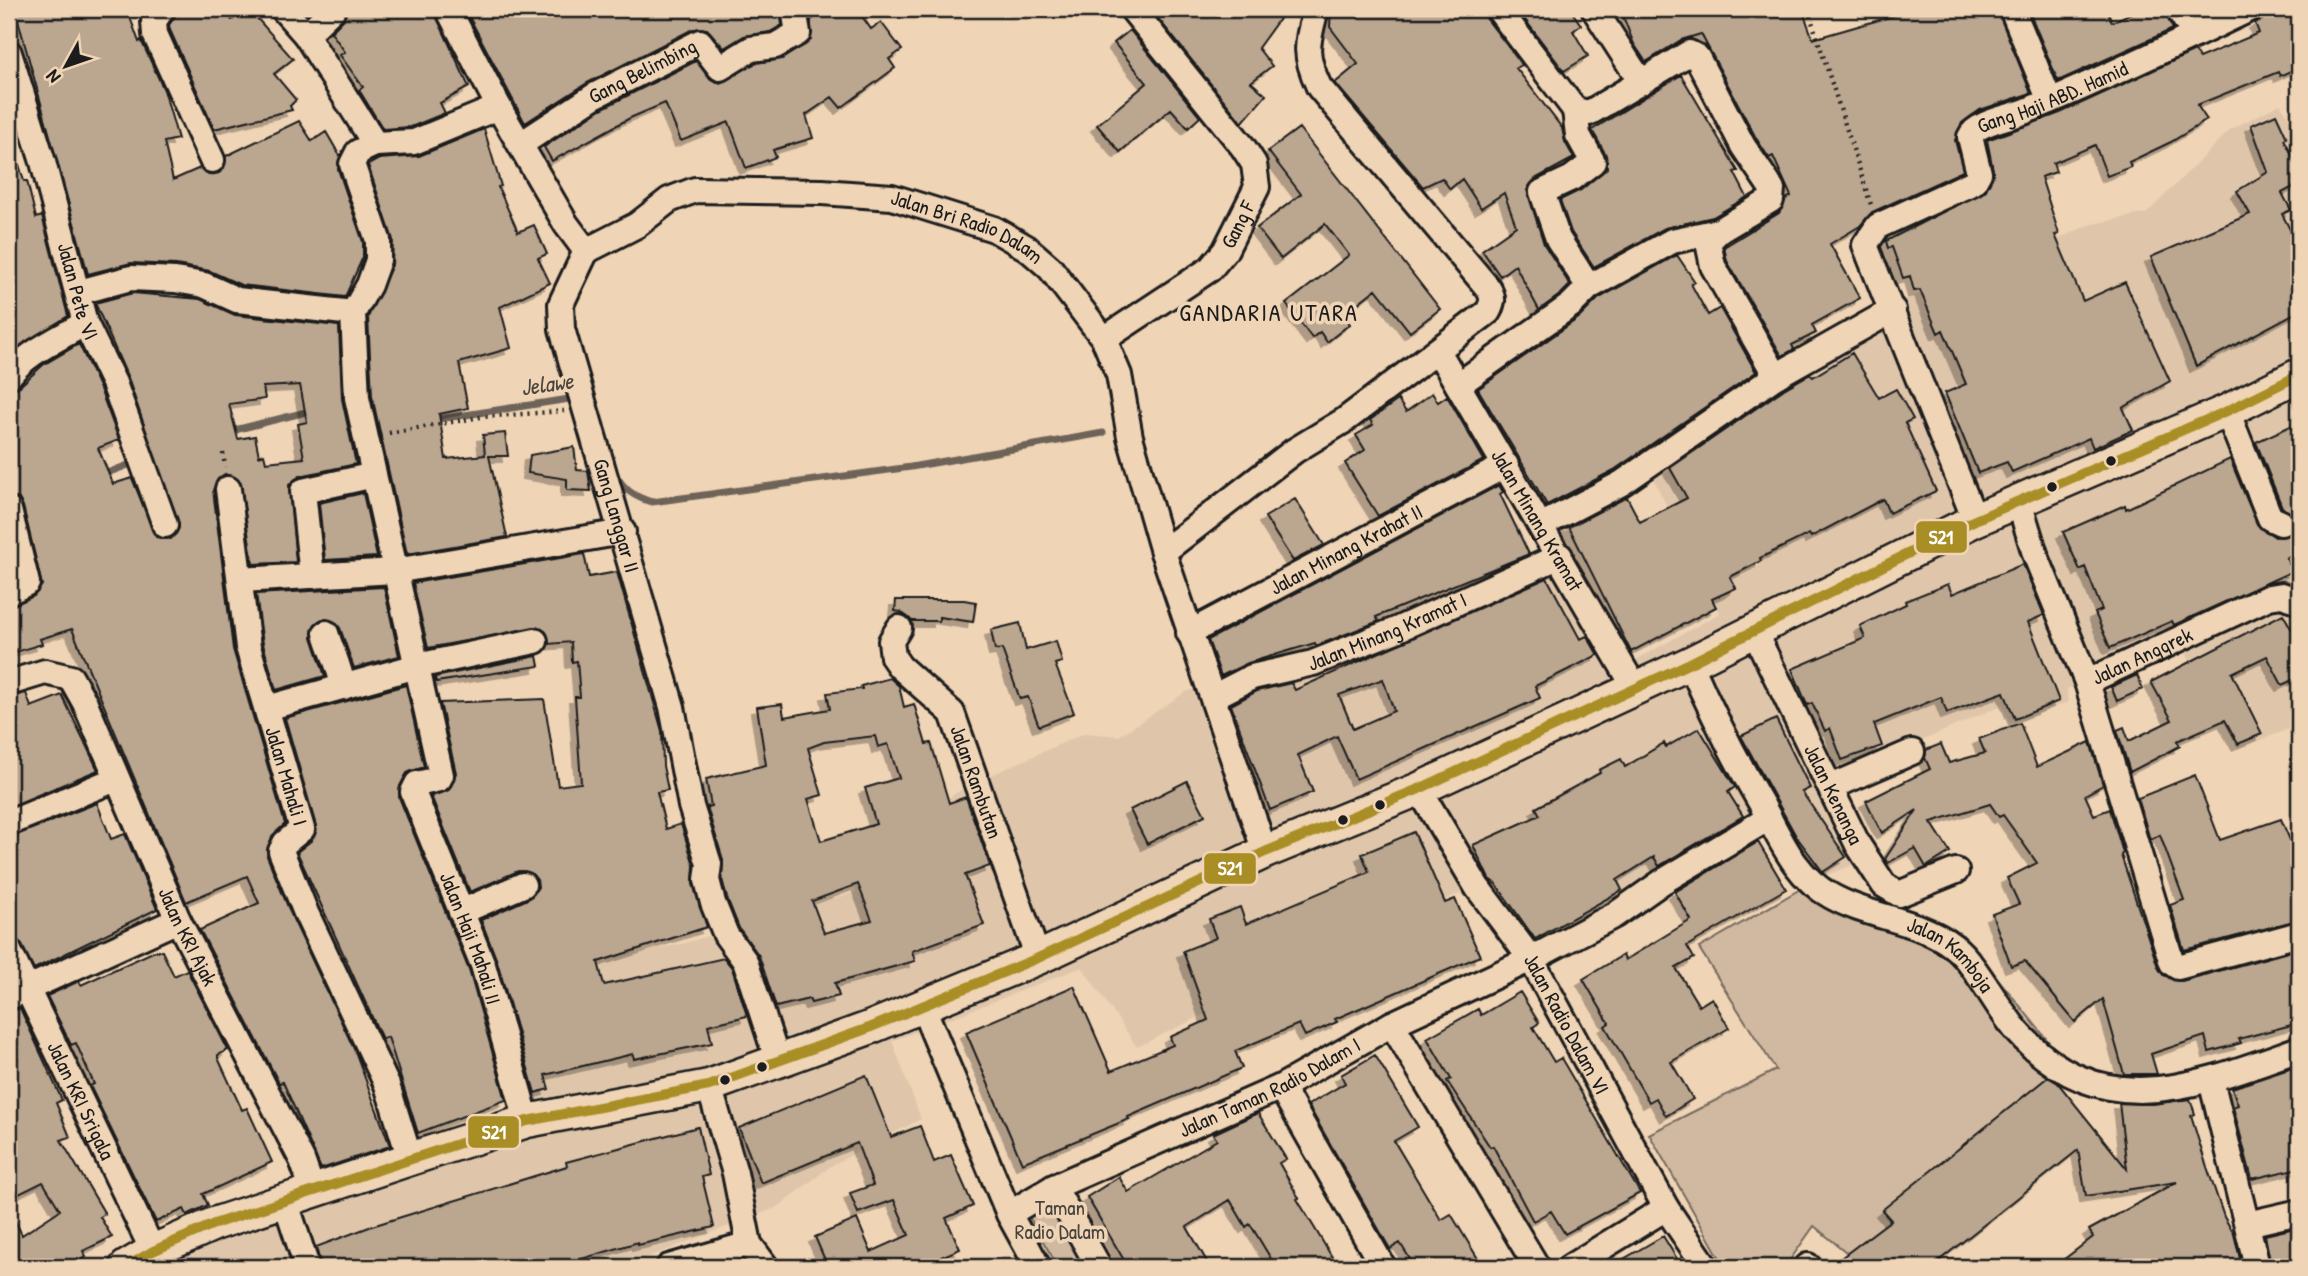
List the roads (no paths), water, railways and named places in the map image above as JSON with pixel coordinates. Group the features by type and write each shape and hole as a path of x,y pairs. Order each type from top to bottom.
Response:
{"main road":[{"path":"127,1267 153,1251 214,1224 527,1122 709,1086 778,1062 1038,958 1265,852 1419,789 1690,663 1975,520 2298,381"}],"street":[{"path":"162,9 154,21 155,34 212,160"},
{"path":"283,9 306,35 375,144"},
{"path":"306,35 332,9"},
{"path":"448,9 500,110 566,224 586,251"},
{"name":"Gang F","path":"1104,339 1210,269 1225,251 1256,187 1254,164 1243,147 1132,9"},
{"path":"1163,552 1294,451 1345,420 1438,351 1488,312 1493,297 1320,87 1309,65 1306,49 1316,9"},
{"path":"1498,9 1575,110 1578,135 1593,162 1572,178 1542,192 1558,239 1589,287"},
{"path":"1594,9 1642,82"},
{"path":"2012,9 2050,101"},
{"path":"2178,9 2194,35"},
{"name":"Gang Haji ABD. Hamid","path":"1893,310 1865,245 1878,226 1974,182 1979,173 1971,133 2050,101 2250,9"},
{"name":"Gang Belimbing","path":"521,144 594,96 700,42 720,68 751,49 775,46 796,21"},
{"name":"Jalan Pete VI","path":"9,53 79,292 85,323 114,383 165,525"},
{"path":"1575,110 1589,113 1689,53 1697,57 1743,146 1772,188 1771,200 1718,231 1708,242 1713,266 1776,376"},
{"path":"417,666 358,405 353,313 369,285 378,260 378,240 352,164 353,157 375,144 414,142 500,110"},
{"name":"Jalan Bri Radio Dalam","path":"586,251 637,225 669,200 695,190 822,191 892,197 994,229 1027,248 1050,268 1104,339 1118,374 1130,437 1163,552 1265,852"},
{"path":"1458,385 1571,305 1589,287 1672,241 1718,231"},
{"name":"Gang Langgar II","path":"586,251 561,304 560,313 672,707 691,806 709,864 707,880 713,903 726,935 744,961 778,1062"},
{"path":"79,292 131,278 175,280 204,285 237,300 353,313"},
{"path":"1542,525 1622,483 1776,376 1893,310 1975,520"},
{"path":"9,376 17,366 36,352 85,323"},
{"name":"Jalan Minang Kramat","path":"1438,351 1635,688"},
{"path":"2227,411 2270,518 2281,523"},
{"name":"Jalan Minang Krahat II","path":"1189,633 1506,465"},
{"path":"312,576 303,491 374,475"},
{"name":"Jalan Mahali I","path":"228,489 248,647 302,829 285,843 281,851 306,913 387,1086 410,1159"},
{"name":"Jalan Anggrek","path":"2020,502 2035,554 2087,682 2269,597 2282,595 2299,601"},
{"path":"9,592 27,583 10,514"},
{"path":"240,580 395,571 623,532"},
{"name":"Jalan Minang Kramat I","path":"1213,698 1252,677 1313,663 1396,630 1560,556"},
{"name":"Jalan Rambutan","path":"899,628 891,641 893,657 900,667 952,713 1038,958"},
{"name":"Jalan Kenanga","path":"1754,629 1858,845 1874,872 1893,892 1907,892 1956,871"},
{"path":"326,633 333,657 340,665 343,687"},
{"path":"267,708 417,666 535,641"},
{"name":"Jalan Kamboja","path":"1690,663 1719,730 1789,857 1806,878 1832,897 1930,931 1956,948 2000,1011 2026,1041 2065,1072 2103,1088 2138,1092 2211,1080 2299,1049"},
{"name":"Jalan Haji Mahali II","path":"417,666 441,775 439,779 417,784 413,792 483,965 527,1122"},
{"name":"Jalan KRI Ajak","path":"9,683 45,672 71,678 85,703 178,920 302,1160 299,1196 307,1267"},
{"path":"2087,682 2172,963 2178,967 2299,934"},
{"path":"1831,787 1912,752"},
{"path":"9,823 116,779"},
{"name":"Jalan Radio Dalam VI","path":"1419,789 1477,887 1531,959 1665,1208 1706,1267"},
{"name":"Jalan Taman Radio Dalam I","path":"1009,1214 1054,1187 1281,1087 1392,1024 1531,959 1615,915 1662,882 1769,818"},
{"path":"461,912 523,885"},
{"path":"17,994 101,953 178,920"},
{"name":"Jalan KRI Srigala","path":"9,951 17,994 153,1251"},
{"path":"922,1005 1009,1214 1038,1267"},
{"path":"1392,1024 1537,1267"},
{"path":"2211,1080 2257,1266"},
{"path":"709,1086 735,1173 749,1244 766,1267"},
{"path":"1281,1087 1384,1267"},
{"path":"1054,1187 1099,1267"},
{"path":"1570,1267 1665,1208"},
{"path":"2247,1224 2299,1212"},
{"path":"669,1267 749,1244"}],"waterway":[{"name":"Jelawe","path":"432,420 576,398"},
{"name":"Jelawe","path":"227,432 314,410"},
{"name":"Jelawe","path":"614,472 630,492 652,502 911,467 1103,433"},
{"name":"Jelawe","path":"102,475 162,452"}],"tunnel":[{"path":"2281,523 2299,513"}],"district":[{"name":"GANDARIA UTARA","path":"1269,313"}],"park label":[{"name":"Taman Radio Dalam","path":"1060,1220"}]}
